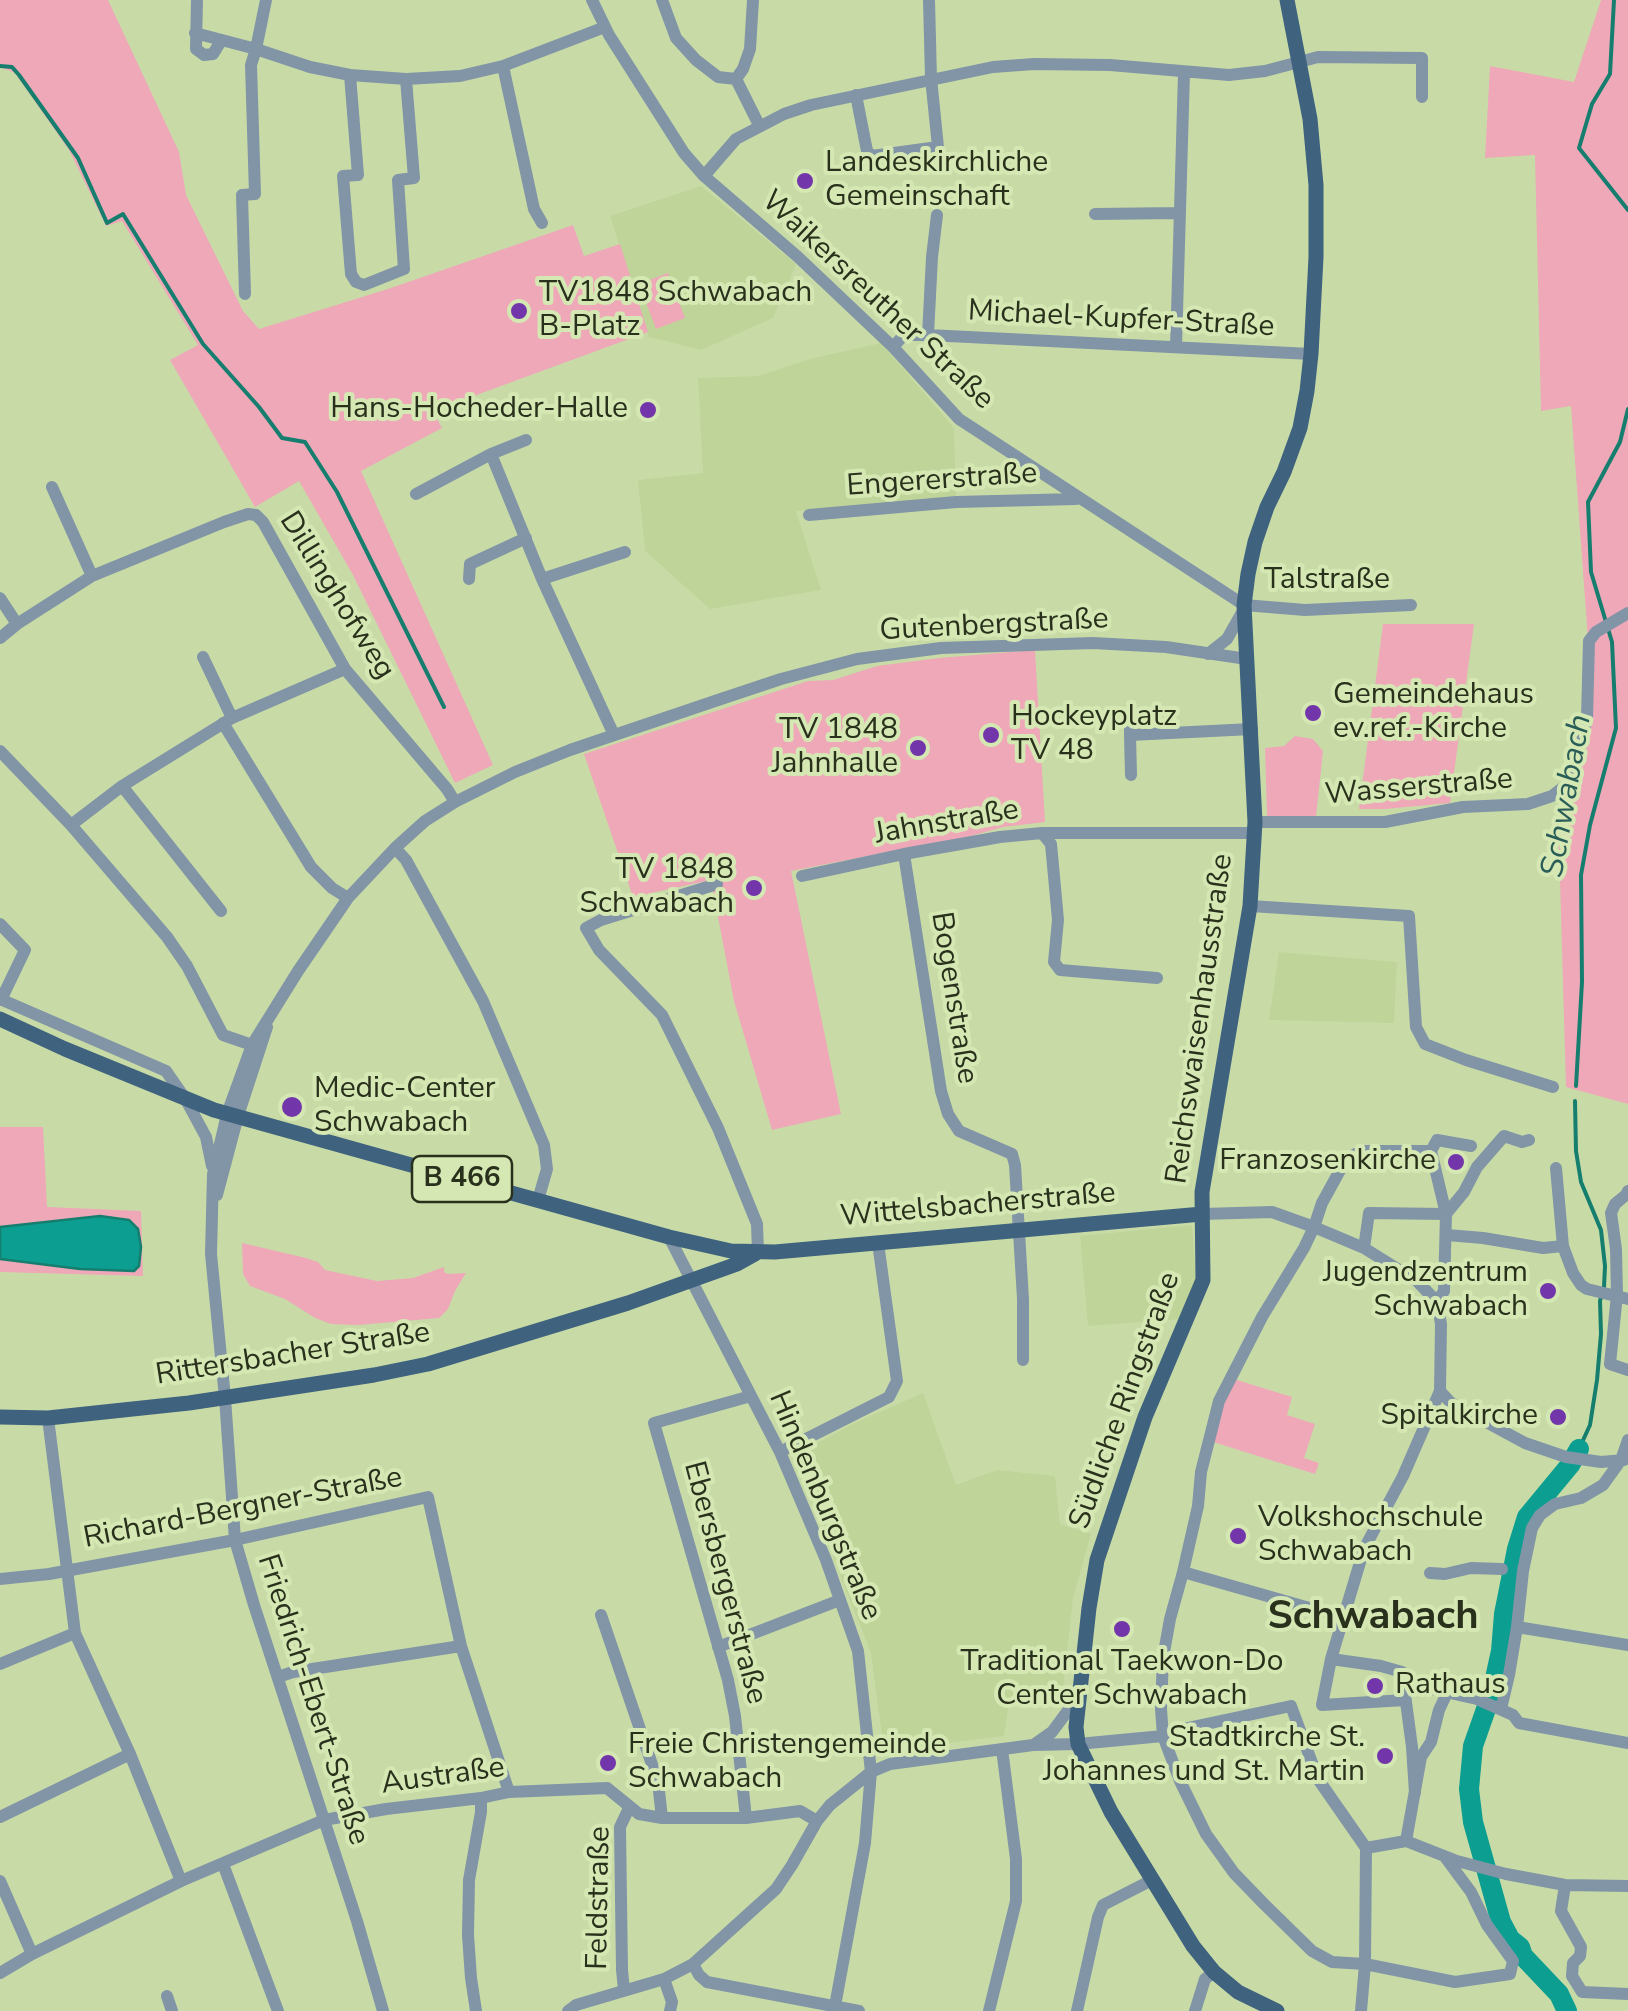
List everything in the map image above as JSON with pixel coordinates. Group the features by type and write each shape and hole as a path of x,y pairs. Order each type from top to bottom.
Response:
{"main road":[{"name":"Reichswaisenhausstraße","path":"1202,1214 1202,1192 1250,906 1254,828 1244,607 1248,574 1267,507 1300,428 1311,354 1316,185 1310,119 1287,0"},
{"name":"B 466","path":"0,1019 65,1050 232,1115 669,1237 731,1251 758,1252"},
{"name":"Wittelsbacherstraße","path":"758,1252 1202,1214"},
{"name":"Südliche Ringstraße","path":"1202,1214 1203,1280 1145,1418 1097,1560 1076,1727 1078,1744 1111,1812 1193,1946 1214,1972 1238,1992 1277,2011"},
{"name":"Rittersbacher Straße","path":"0,1417 48,1418 225,1398 428,1364 628,1303 737,1264 758,1252"}],"street":[{"path":"197,0 196,49 204,56 214,54 221,41 310,67 406,79 460,76 503,66 605,26"},
{"path":"245,294 242,195 255,194 251,65 266,0"},
{"name":"Waikersreuther Straße","path":"592,0 684,153 704,176 798,257 893,347 959,419 1244,607"},
{"path":"662,0 676,38 696,60 718,77 736,79"},
{"path":"736,79 750,49 753,0"},
{"path":"856,96 867,151 872,156 938,147 929,0"},
{"path":"704,176 736,139 759,125 811,105 993,68 1110,65 1230,75 1318,57 1422,58 1422,98"},
{"path":"503,66 534,209 542,223"},
{"path":"1176,347 1184,73"},
{"path":"350,75 358,174 342,176 351,274 356,282 364,284 404,269 398,180 414,178 406,79"},
{"path":"736,79 759,125"},
{"path":"1095,214 1179,213"},
{"name":"Michael-Kupfer-Straße","path":"928,335 936,215"},
{"name":"Michael-Kupfer-Straße","path":"893,347 904,335 928,335 1311,354"},
{"path":"416,494 526,440"},
{"path":"491,454 542,579 614,735"},
{"path":"0,638 92,576 52,487"},
{"name":"Engererstraße","path":"809,515 956,502 1079,499"},
{"name":"Dillinghofweg","path":"92,576 224,522 256,515 345,669 455,802"},
{"path":"469,578 470,564 526,538"},
{"path":"542,579 625,552"},
{"path":"0,598 17,624"},
{"name":"Talstraße","path":"1244,607 1306,610 1410,605"},
{"path":"1208,654 1226,640 1244,607"},
{"name":"Wasserstraße","path":"1254,828 1385,822 1463,807 1528,804 1552,796 1566,786 1576,766 1587,718 1589,641 1596,632 1628,614"},
{"name":"Gutenbergstraße","path":"269,1020 348,898 425,820 515,772 614,735 782,680 873,656 941,648 1093,643 1166,647 1247,659"},
{"path":"203,657 227,720 311,867 348,898"},
{"path":"70,825 122,786 227,720 345,669"},
{"path":"1131,775 1130,730 1252,729"},
{"path":"0,751 168,938 222,1035 252,1045"},
{"path":"122,786 221,911"},
{"name":"Reichswaisenhausstraße","path":"1042,833 1254,828"},
{"name":"Jahnstraße","path":"802,876 904,854 1042,833 1050,844 1058,920 1054,962 1060,970 1158,978"},
{"path":"395,848 406,860 456,948 544,1145 547,1170 538,1200"},
{"name":"Bogenstraße","path":"904,854 940,1091 959,1131 1012,1154 1018,1231"},
{"path":"717,884 586,928 598,950 662,1015 718,1128 757,1224 758,1252"},
{"path":"1250,906 1409,916 1416,1027 1425,1044 1553,1087"},
{"path":"0,924 25,950 1,999 166,1071 206,1136 212,1158 213,1207"},
{"path":"213,1174 252,1045 269,1020"},
{"path":"213,1207 226,1169 232,1115 264,1044 269,1020"},
{"path":"1446,1214 1504,1136 1522,1142 1529,1140"},
{"path":"1404,1700 1322,1705 1331,1659 1364,1549 1403,1476 1440,1391 1438,1302 1444,1290 1447,1235 1431,1151 1436,1140 1470,1146"},
{"path":"1431,1151 1361,1151 1350,1157 1338,1172 1314,1227 1219,1401 1204,1454 1198,1506 1170,1619 1163,1658 1161,1708 1163,1736 1206,1834 1234,1873 1264,1904 1312,1951 1332,1962 1365,1964 1456,1982 1510,1974 1513,1961 1487,1925 1452,1859"},
{"path":"1556,1168 1563,1246 1574,1273 1586,1289 1619,1296"},
{"path":"1627,1194 1615,1204 1612,1213 1619,1296 1610,1364 1628,1370"},
{"name":"Friedrich-Ebert-Straße","path":"213,1207 211,1254 235,1540 383,2011"},
{"path":"1202,1214 1272,1212 1314,1227 1364,1248 1417,1281 1438,1302"},
{"path":"1364,1248 1369,1213 1446,1214"},
{"path":"1018,1231 1024,1360"},
{"path":"1447,1235 1543,1248 1563,1246"},
{"name":"Hindenburgstraße","path":"669,1237 780,1452 826,1560 858,1652 871,1772 865,1844 835,2006"},
{"path":"780,1452 890,1397 898,1382 878,1243"},
{"path":"1440,1391 1450,1404 1525,1443 1566,1457 1601,1462 1625,1460"},
{"name":"Ebersbergerstraße","path":"746,1818 736,1716 728,1680 654,1423 751,1396"},
{"path":"48,1418 74,1632 130,1754 181,1881"},
{"path":"1498,1707 1517,1627 1532,1528 1540,1514 1555,1504 1602,1485 1625,1460 1628,1440"},
{"name":"Richard-Bergner-Straße","path":"0,1579 50,1574 235,1540 428,1498 461,1646"},
{"path":"1430,1574 1470,1568 1502,1569"},
{"path":"1183,1572 1328,1613"},
{"path":"718,1647 840,1600"},
{"path":"601,1615 658,1782 662,1818"},
{"path":"1517,1627 1628,1644"},
{"path":"0,1664 74,1632"},
{"path":"278,1676 461,1646 509,1792"},
{"path":"1331,1659 1402,1672 1414,1793"},
{"path":"1404,1683 1476,1699 1513,1715 1519,1723 1628,1743"},
{"path":"1406,1841 1421,1757 1432,1742 1446,1693"},
{"path":"1033,1745 1052,1732 1080,1695"},
{"path":"568,2011 576,2005 664,1979 693,1964 776,1889 816,1820 871,1772 890,1764 1002,1748 1163,1736 1292,1706 1318,1778 1366,1848 1361,2011"},
{"path":"989,2011 1016,1901 1016,1859 1002,1748"},
{"path":"0,1817 130,1754"},
{"name":"Austraße","path":"0,1974 32,1954 181,1881 324,1820 509,1792 607,1788 639,1814 662,1818 746,1818 800,1811 816,1820"},
{"path":"476,2011 468,1935 469,1880 482,1812 481,1798"},
{"name":"Feldstraße","path":"624,1990 620,1827 629,1808"},
{"path":"1366,1848 1406,1841 1506,1874 1565,1885 1628,1886"},
{"path":"224,1864 278,2011"},
{"path":"1077,2011 1103,1905 1152,1880"},
{"path":"0,1881 32,1954"},
{"path":"1565,1885 1561,1911 1581,1947 1572,1976 1582,1992 1628,1994"},
{"path":"693,1964 707,1982 859,2011"},
{"path":"1195,2011 1205,1980 1214,1972"},
{"path":"664,1979 672,2002 670,2011"},
{"path":"167,1996 172,2011"}],"shaded area":[{"path":"0,0 108,0 179,152 186,195 243,311 259,329 573,225 584,256 620,244 648,332 433,411 442,428 361,471 493,765 455,783 353,575 299,481 255,507 170,360 198,345 122,221 106,226 69,150 15,73 0,67"},
{"path":"1601,0 1628,0 1628,1104 1566,1087 1558,812 1584,763 1588,640 1571,406 1541,411 1535,155 1485,158 1490,66 1574,82"},
{"path":"701,186 796,264 773,318 701,350 649,337 610,216"},
{"path":"668,273 685,318 656,329 639,284"},
{"path":"881,343 954,428 956,501 796,511 821,590 710,609 645,551 638,480 703,473 698,378 759,376 810,359"},
{"path":"1383,624 1474,624 1450,803 1359,809"},
{"name":"TV 1848 Schwabach","path":"1035,650 1045,822 1003,827 946,843 791,871 841,1114 772,1130 734,1001 711,880 633,897 584,754 808,681 833,680 877,666"},
{"path":"1295,736 1313,739 1323,751 1316,817 1267,816 1265,748 1284,746"},
{"path":"1279,952 1397,962 1394,1023 1269,1020"},
{"path":"0,1127 43,1127 47,1207 141,1211 143,1276 0,1272 0,1259 134,1271 120,1217 0,1227"},
{"path":"1192,1225 1196,1278 1179,1319 1088,1326 1080,1236"},
{"path":"242,1243 306,1258 318,1262 325,1270 377,1281 413,1278 444,1267 448,1274 466,1273 448,1309 439,1318 331,1324 285,1299 250,1286 243,1274"},
{"path":"1237,1380 1292,1397 1287,1415 1315,1424 1304,1458 1319,1463 1315,1474 1210,1441 1230,1382"},
{"path":"923,1393 956,1485 997,1470 1055,1476 1060,1524 1091,1534 1073,1598 1063,1689 1038,1691 1020,1686 1009,1702 1004,1736 884,1751 871,1653 793,1456"}],"water":[{"path":"100,1216 129,1220 138,1229 141,1247 139,1266 134,1271 0,1259 0,1227"}],"waterway":[{"name":"Schwabach","path":"1614,0 1610,74 1592,104 1579,148 1628,210"},
{"path":"0,66 12,67 19,75 78,158 107,223 123,214 203,344 282,438 305,442 337,492 444,707"},
{"name":"Schwabach","path":"1576,1086 1582,982 1581,875 1616,728 1612,642 1591,572 1588,502 1620,442 1628,409"},
{"name":"Schwabach","path":"1575,1101 1581,1182 1601,1230 1605,1266 1597,1380 1590,1425 1579,1449"},
{"name":"Schwabach","path":"1567,2011 1559,1994 1523,1956 1501,1922 1473,1822 1469,1789 1473,1746 1492,1692 1504,1614 1527,1517 1579,1449"}],"place":[{"name":"Landeskirchliche Gemeinschaft","path":"805,181"},
{"name":"TV1848 Schwabach B-Platz","path":"519,311"},
{"name":"Hans-Hocheder-Halle","path":"648,410"},
{"name":"Gemeindehaus ev.ref.-Kirche","path":"1313,713"},
{"name":"Hockeyplatz TV 48","path":"991,735"},
{"name":"TV 1848 Jahnhalle","path":"918,748"},
{"name":"TV 1848 Schwabach","path":"754,888"},
{"name":"Medic-Center Schwabach","path":"292,1107"},
{"name":"Franzosenkirche","path":"1456,1162"},
{"name":"Jugendzentrum Schwabach","path":"1548,1291"},
{"name":"Spitalkirche","path":"1558,1417"},
{"name":"Volkshochschule Schwabach","path":"1238,1536"},
{"name":"Traditional Taekwon-Do Center Schwabach","path":"1122,1629"},
{"name":"Rathaus","path":"1375,1686"},
{"name":"Stadtkirche St. Johannes und St. Martin","path":"1385,1756"},
{"name":"Freie Christengemeinde Schwabach","path":"608,1763"}],"district":[{"name":"Schwabach","path":"1373,1618"}]}
